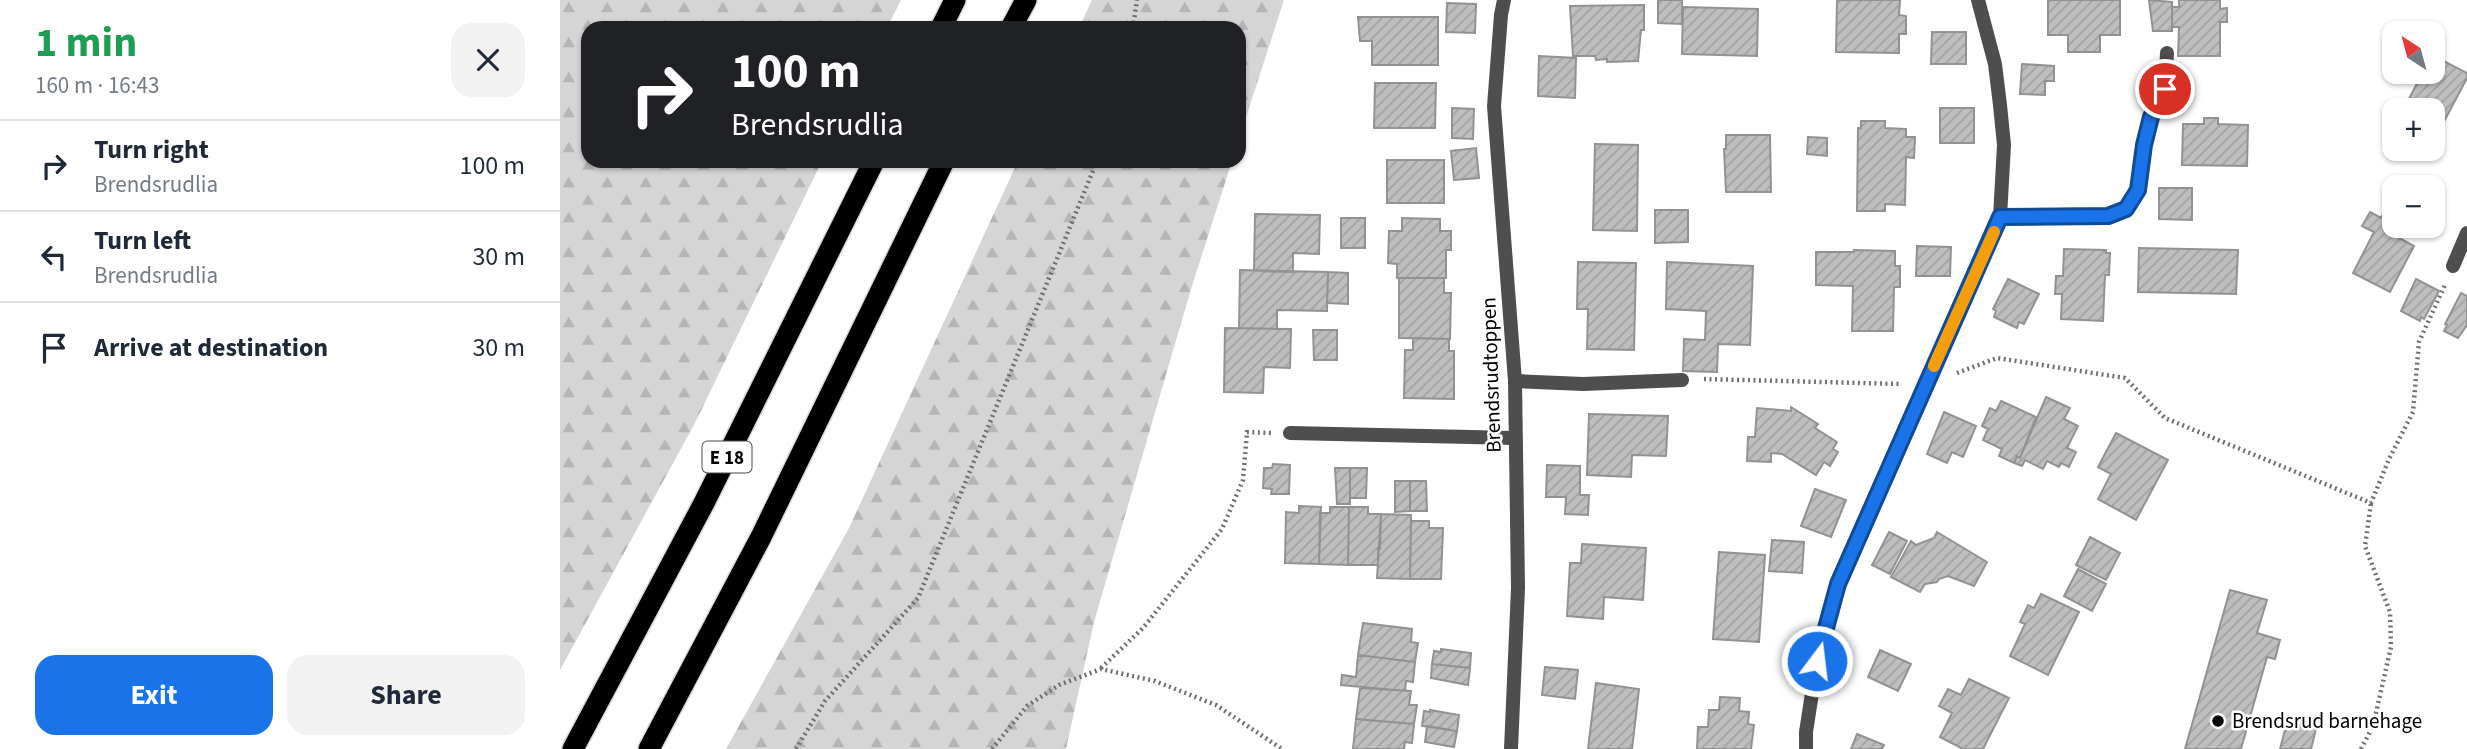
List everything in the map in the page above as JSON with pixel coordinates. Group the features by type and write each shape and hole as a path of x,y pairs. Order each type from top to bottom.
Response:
{"highway":[{"path":"944,21 955,0"},
{"path":"1015,21 1026,0"},
{"name":"E 18","path":"573,749 704,503 871,168"},
{"path":"649,749 761,537 941,168"}],"street":[{"name":"Brendsrudtoppen","path":"1504,0 1494,106 1516,381 1518,588 1511,749"},
{"path":"1806,749 1806,732 1817,661 1838,584 1925,385 1979,270 2000,217 2004,145 2000,105 1995,64 1978,0"},
{"path":"2000,217 2108,216 2126,209 2138,190 2151,117 2165,89 2167,53"},
{"path":"2453,266 2467,234"},
{"path":"1516,381 1583,384 1682,380"},
{"path":"1290,433 1515,438"}],"path":[{"path":"1134,21 1138,0"},
{"path":"796,749 825,701 918,598 1094,168"},
{"path":"2361,749 2373,726 2391,646 2390,611 2365,546 2371,503 2413,412 2419,342 2453,266"},
{"path":"1682,380 1759,379 1925,385 1997,358 2125,378 2165,418 2371,503"},
{"path":"992,749 1027,706 1059,685 1101,669 1143,628 1222,529 1243,480 1247,432 1290,433"},
{"path":"1101,669 1155,681 1216,705 1282,749"}],"green space":[{"path":"560,0 901,0 890,21 581,21 581,168 819,168 695,423 560,670"},
{"path":"1092,0 1284,0 1246,117 1246,21 1082,21"},
{"path":"1015,168 1230,168 1191,289 1094,622 1066,749 726,749 849,528"}],"building":[{"path":"1658,0 1682,0 1682,24 1658,23"},
{"path":"1837,0 1900,0 1899,15 1906,16 1906,34 1899,34 1899,53 1836,52"},
{"path":"2048,0 2120,0 2120,35 2100,35 2100,52 2068,52 2068,35 2048,35"},
{"path":"2149,0 2172,2 2172,31 2153,31"},
{"path":"2179,0 2220,0 2220,9 2227,8 2227,22 2220,22 2220,56 2178,56 2179,27 2172,27 2172,7 2179,7"},
{"path":"1447,3 1476,4 1475,33 1446,32"},
{"path":"1644,5 1644,30 1641,30 1638,61 1607,62 1607,59 1596,60 1595,56 1573,56 1570,6"},
{"path":"1683,7 1758,9 1757,56 1682,54"},
{"path":"1358,17 1438,17 1438,65 1372,65 1372,41 1360,41"},
{"path":"1932,32 1966,32 1966,64 1931,64"},
{"path":"1539,56 1576,58 1575,98 1538,96"},
{"path":"2445,62 2467,73 2467,78 2445,120 2445,98 2409,98 2417,84 2445,84"},
{"path":"2022,64 2054,66 2054,81 2045,81 2045,95 2020,94"},
{"path":"1375,83 1436,83 1435,128 1374,128"},
{"path":"1452,108 1474,109 1473,139 1452,138"},
{"path":"1940,108 1974,108 1974,143 1940,143"},
{"path":"2204,118 2218,118 2218,124 2248,125 2247,166 2182,165 2183,124 2204,124"},
{"path":"1861,121 1885,121 1885,128 1906,129 1906,137 1915,137 1914,158 1906,157 1905,205 1885,204 1885,211 1857,211 1858,128 1861,128"},
{"path":"1726,135 1770,135 1771,192 1726,192"},
{"path":"1808,137 1827,138 1827,156 1807,154"},
{"path":"1595,144 1638,145 1637,231 1593,230"},
{"path":"1476,148 1479,178 1454,180 1451,151"},
{"path":"1387,160 1444,160 1444,203 1387,203"},
{"path":"2159,188 2192,188 2192,220 2159,219"},
{"path":"1655,210 1688,210 1688,242 1655,243"},
{"path":"2370,212 2381,218 2382,216 2382,238 2399,238 2414,246 2390,292 2353,273 2374,232 2362,226"},
{"path":"1255,214 1320,215 1319,254 1293,253 1293,272 1254,271"},
{"path":"1341,218 1365,218 1365,248 1341,248"},
{"path":"1402,218 1440,219 1440,231 1451,231 1451,250 1446,250 1446,278 1397,278 1397,264 1388,263 1389,231 1402,231"},
{"path":"1917,246 1951,247 1950,276 1916,276"},
{"path":"2139,248 2238,250 2236,294 2138,292"},
{"path":"2064,249 2106,250 2106,253 2110,253 2109,275 2105,275 2103,321 2061,319 2062,294 2055,294 2056,276 2063,276"},
{"path":"1895,251 1895,266 1900,266 1900,287 1894,287 1893,331 1852,331 1853,286 1816,285 1816,252"},
{"path":"1578,262 1636,263 1634,350 1587,349 1588,309 1577,309"},
{"path":"1667,262 1753,266 1750,345 1718,344 1717,372 1683,371 1684,339 1705,340 1706,311 1666,309"},
{"path":"1240,270 1328,272 1327,311 1277,310 1277,329 1239,328"},
{"path":"1328,272 1348,273 1348,304 1327,303"},
{"path":"1399,278 1444,278 1444,293 1451,293 1450,339 1399,338"},
{"path":"2008,279 2039,294 2024,324 2019,322 2017,328 1994,317 1996,311 1993,309"},
{"path":"2416,279 2439,291 2424,319 2421,317 2420,321 2401,311"},
{"path":"2461,293 2467,296 2467,325 2458,338 2444,331"},
{"path":"1225,328 1291,329 1290,368 1264,367 1263,393 1224,392"},
{"path":"1313,330 1337,330 1337,360 1314,360"},
{"path":"1413,338 1449,339 1449,351 1454,351 1454,399 1404,398 1405,350 1413,350"},
{"path":"2046,397 2070,408 2064,419 2078,426 2067,448 2076,452 2069,467 2061,463 2059,467 2047,461 2043,469 2025,460 2022,466 2014,463 2017,456 2020,458"},
{"path":"2001,401 2036,417 2020,458 2017,456 2014,463 1999,456 2002,449 1983,440 1988,429 1982,426 1990,408 1996,411"},
{"path":"1791,407 1818,424 1815,428 1837,442 1833,449 1838,452 1830,466 1824,462 1816,475 1782,454 1771,453 1771,462 1747,461 1748,437 1755,437 1757,408 1791,411"},
{"path":"1944,412 1976,426 1963,457 1952,452 1947,463 1927,454"},
{"path":"1589,414 1668,416 1666,456 1632,455 1631,477 1587,475"},
{"path":"2116,433 2168,460 2136,520 2098,499 2111,474 2098,467"},
{"path":"1273,464 1290,465 1289,494 1271,494 1272,489 1263,488 1264,468 1272,468"},
{"path":"1547,465 1580,466 1580,495 1589,495 1588,515 1565,514 1566,497 1546,497"},
{"path":"1335,468 1350,468 1350,504 1337,504"},
{"path":"1350,468 1367,468 1366,498 1350,498"},
{"path":"1395,481 1410,481 1410,511 1395,512"},
{"path":"1410,481 1426,481 1427,511 1410,511"},
{"path":"1815,489 1846,500 1831,537 1801,526"},
{"path":"1299,506 1321,507 1319,564 1285,563 1286,512 1299,513"},
{"path":"1330,507 1349,507 1348,565 1319,564 1320,513 1330,513"},
{"path":"1349,507 1368,507 1368,514 1381,514 1378,565 1348,565"},
{"path":"1381,514 1411,515 1410,579 1377,578"},
{"path":"1411,521 1429,521 1429,528 1443,528 1441,579 1410,579"},
{"path":"1889,532 1907,541 1890,574 1872,565"},
{"path":"1937,532 1987,562 1974,586 1948,576 1925,584 1920,592 1891,577 1911,541 1916,545 1934,538"},
{"path":"2090,537 2120,553 2106,580 2076,565"},
{"path":"1772,540 1804,542 1802,573 1769,571"},
{"path":"1582,544 1646,548 1643,600 1604,597 1603,619 1567,616 1570,563 1581,563"},
{"path":"1719,552 1765,555 1759,642 1713,639"},
{"path":"2078,569 2106,584 2092,611 2064,596"},
{"path":"2230,590 2267,600 2257,633 2280,640 2275,659 2267,657 2241,749 2185,749"},
{"path":"2041,594 2079,612 2048,675 2010,656 2025,624 2020,622 2028,605 2034,608"},
{"path":"1363,623 1412,629 1411,642 1418,643 1415,662 1358,655"},
{"path":"1441,649 1471,653 1470,668 1432,664 1434,651 1441,652"},
{"path":"1880,650 1911,664 1898,691 1868,677"},
{"path":"1358,655 1415,662 1413,682 1406,681 1405,691 1341,685 1342,675 1356,677"},
{"path":"1432,664 1470,668 1468,685 1431,678"},
{"path":"1545,667 1578,670 1575,699 1542,695"},
{"path":"1969,679 2009,698 1983,749 1963,749 1940,737 1952,713 1939,706 1948,689 1961,695"},
{"path":"1596,683 1639,689 1632,749 1588,749"},
{"path":"1360,688 1411,691 1409,705 1417,705 1414,724 1356,719"},
{"path":"1720,697 1740,698 1739,711 1749,712 1748,724 1754,725 1751,749 1697,749 1698,727 1708,727 1709,710 1719,710"},
{"path":"1424,711 1459,715 1457,731 1422,726"},
{"path":"1356,719 1414,724 1412,743 1405,742 1404,749 1353,749"},
{"path":"2287,722 2316,729 2311,749 2280,749"},
{"path":"1427,726 1457,731 1454,747 1425,742"},
{"path":"1857,734 1884,745 1882,749 1851,749"}],"slow traffic":[{"path":"1934,366 1994,232"}],"place":[{"name":"Brendsrud barnehage","path":"2218,721"}],"route":[{"path":"1817,661 1838,584 1925,385 1979,270 2000,217 2108,216 2126,209 2138,190 2151,117 2165,89"}]}
